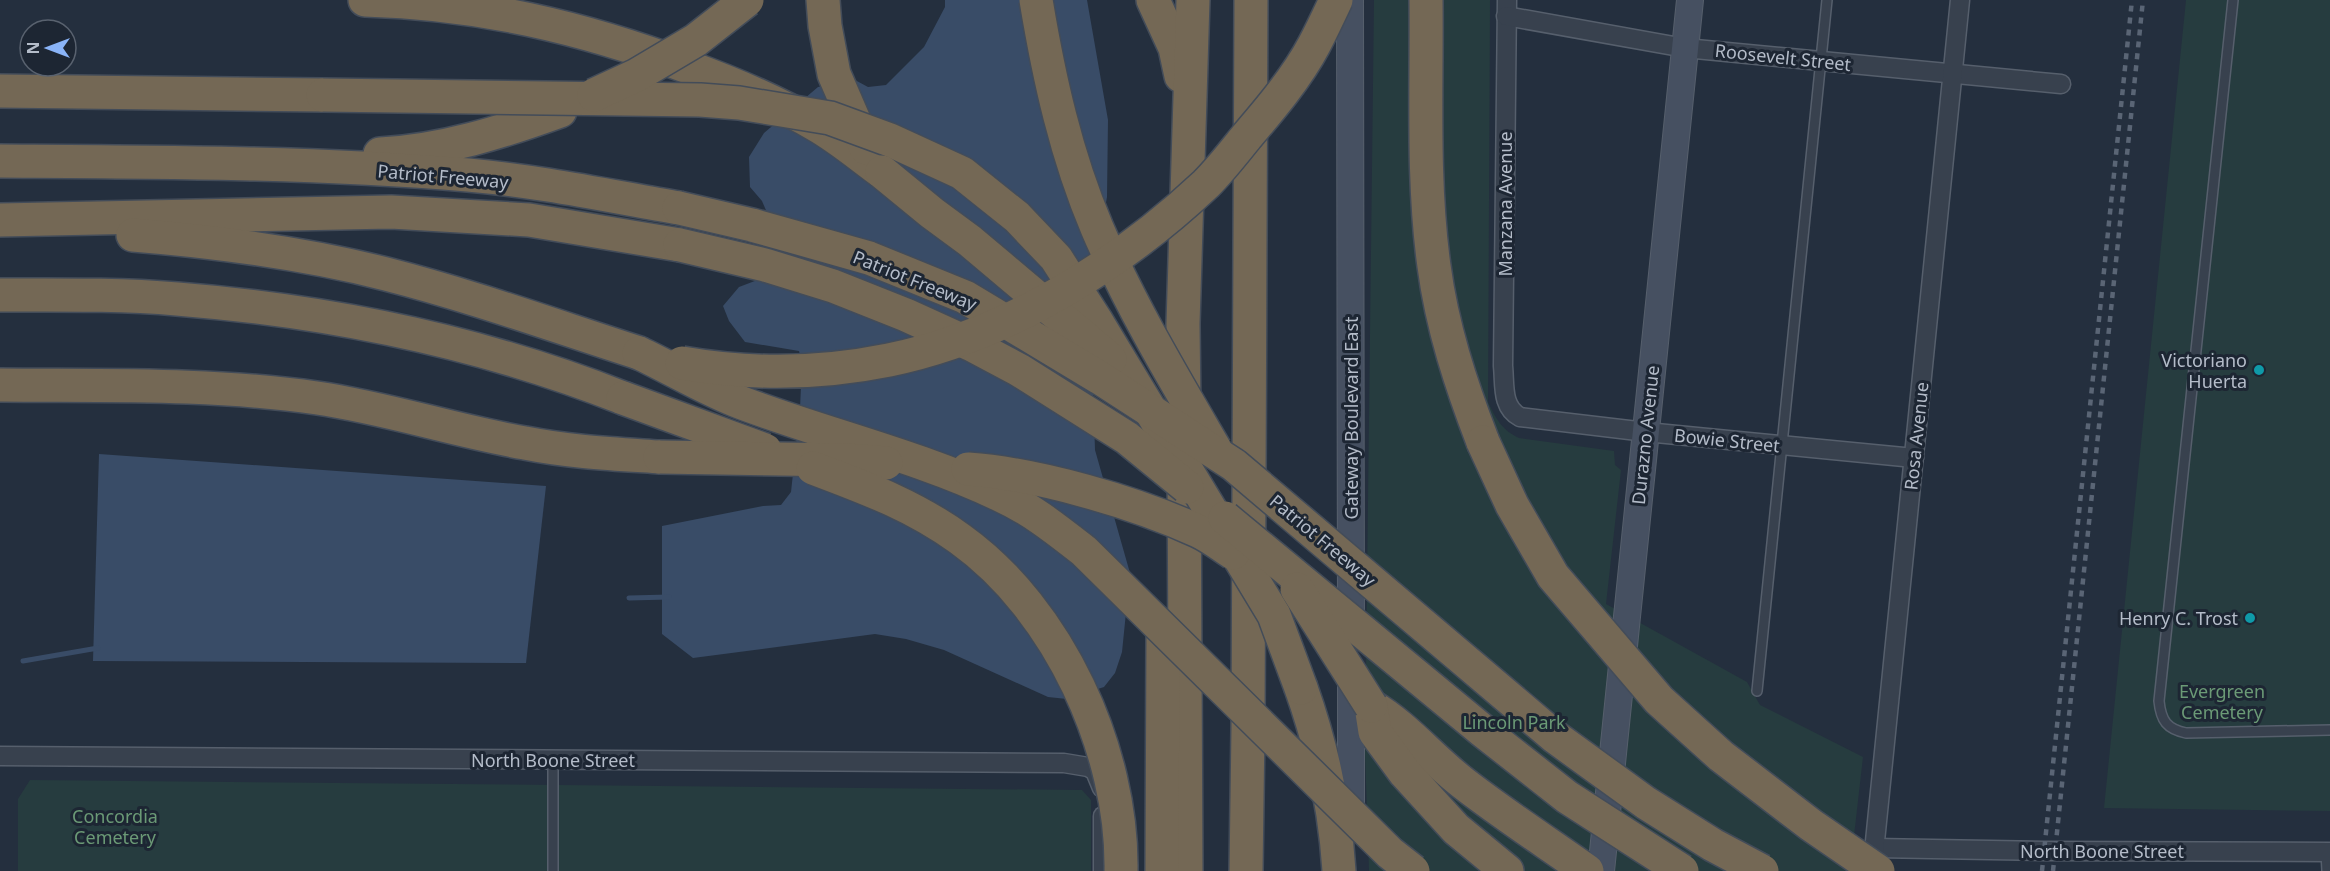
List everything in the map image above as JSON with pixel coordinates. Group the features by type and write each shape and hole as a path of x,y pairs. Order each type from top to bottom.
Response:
{"highway":[{"path":"365,0 412,1 538,20 633,46 754,92 817,126 882,172 970,241 1234,465"},
{"path":"225,162 414,152 479,138 560,111 646,69 696,40 747,0"},
{"path":"1036,0 1047,66 1069,152 1097,228 1144,326 1293,582 1371,706 1375,732 1405,773 1456,829 1507,871"},
{"path":"1153,0 1175,48 1190,110"},
{"path":"1186,871 1175,803 1175,750 1183,324 1193,0"},
{"path":"1246,871 1251,0"},
{"path":"1248,737 1265,642 1272,0"},
{"path":"0,226 193,240 288,254 385,274 639,353 714,368 794,372 890,360 988,330 1059,294 1140,239 1208,182 1269,110 1314,46 1336,0"},
{"path":"1426,0 1428,194 1434,266 1445,326 1464,392 1483,442 1512,505 1553,576 1659,700 1721,756 1811,825 1876,859"},
{"path":"824,13 834,74 866,149 882,172"},
{"path":"0,91 700,100 739,103 830,118 890,140 962,173 1017,216 1056,258 1104,332 1274,615 1311,717 1322,757 1331,795 1339,871"},
{"name":"Patriot Freeway","path":"0,161 225,162 469,175 679,208 752,225 869,258 965,297 1100,378 1234,465 1555,737 1647,803 1713,845 1762,871"},
{"name":"Patriot Freeway","path":"0,220 391,212 529,220 680,245 765,265 833,286 906,315 972,345 1019,370 1127,438 1482,731 1567,797 1682,871"},
{"path":"0,295 93,295 177,299 318,316 446,342 573,378 883,493 961,539 990,564 1039,620 1062,656 1102,743 1114,791 1121,871"},
{"path":"639,353 741,402 843,436 1002,495 1046,521 1084,551 1390,853 1413,871"},
{"path":"0,385 161,386 258,391 318,398 525,444 578,452 660,457 849,460 988,470 1052,483 1123,502 1200,532 1395,658"},
{"path":"1371,706 1391,718 1463,783 1587,871"},
{"path":"1162,871 1175,803"}],"street":[{"name":"Gateway Boulevard East","path":"1350,0 1351,871"},
{"name":"Durazno Avenue","path":"1601,871 1690,0"},
{"name":"Rosa Avenue","path":"1872,871 1876,859 1960,0"},
{"name":"Roosevelt Street","path":"1507,8 1685,48 2061,84"},
{"name":"Manzana Avenue","path":"1507,8 1503,366 1508,407"},
{"name":"Bowie Street","path":"1508,407 1520,417 1646,432 1914,458"},
{"name":"North Boone Street","path":"0,756 1064,763 1088,767 1095,771 1099,779 1103,802 1103,871"},
{"name":"North Boone Street","path":"1876,859 2044,851 2328,852"}],"lane":[{"path":"1757,691 1827,0"},
{"path":"2233,0 2159,701 2161,714 2171,729 2186,733 2330,730"},
{"path":"553,760 553,871"},
{"path":"2327,871 2328,852"}],"green space":[{"name":"Lincoln Park","path":"1374,0 1490,0 1488,402 1500,423 1519,438 1614,451 1615,465 1621,470 1606,604 1747,682 1760,705 1863,757 1850,871 1369,871 1365,753"},
{"name":"Evergreen Cemetery","path":"2186,0 2330,0 2330,811 2104,808"},
{"name":"Concordia Cemetery","path":"30,780 1082,790 1091,800 1091,871 18,871 18,799"}],"water":[{"path":"945,0 1087,0 1108,120 1107,197 1090,293 1095,450 1130,573 1122,652 1115,673 1104,687 1067,699 1048,697 944,650 906,639 875,634 693,658 662,634 662,526 763,506 781,505 791,492 800,409 802,363 799,351 745,342 729,321 723,306 739,287 760,279 775,248 768,215 762,201 750,187 749,157 764,133 818,87 855,80 868,87 886,85 924,47 945,7"},
{"path":"99,454 546,486 526,663 93,661"}],"waterway":[{"path":"629,598 669,597"},
{"path":"23,661 98,648"}],"railway":[{"path":"2042,871 2132,0"},
{"path":"2053,871 2143,0"}],"place":[{"name":"Victoriano Huerta","path":"2259,370"},
{"name":"Henry C. Trost","path":"2250,618"}]}
